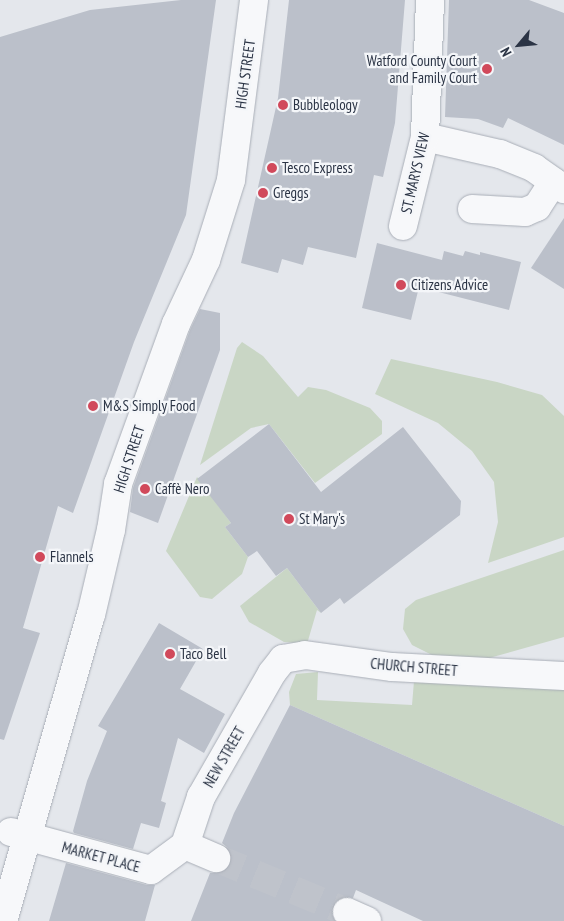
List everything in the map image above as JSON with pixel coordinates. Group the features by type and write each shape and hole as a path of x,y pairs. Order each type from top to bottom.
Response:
{"street":[{"name":"HIGH STREET","path":"3,921 19,835 91,615 111,530 118,484 176,324 206,260 231,180 254,0"},
{"name":"ST. MARYS VIEW","path":"403,226 425,137 430,0"},
{"path":"425,137 500,154 534,168 559,186 537,207 525,212 472,209"},
{"name":"CHURCH STREET","path":"272,673 283,659 305,656 392,667 564,676"},
{"name":"NEW STREET","path":"185,845 201,797 272,673"},
{"name":"MARKET PLACE","path":"19,835 151,870 185,845"},
{"path":"185,845 216,858"}],"green space":[{"path":"242,342 263,356 298,397 308,387 326,390 370,408 382,421 382,434 315,483 269,424 251,428 200,465 237,348"},
{"path":"391,359 497,382 542,395 564,416 564,537 488,563 498,522 494,482 472,451 438,423 375,394"},
{"path":"197,477 231,523 225,527 248,557 242,574 212,599 200,597 166,551"},
{"path":"564,550 564,637 482,660 432,655 412,645 403,629 405,609 416,600"},
{"path":"287,568 321,613 317,610 307,644 284,642 249,622 240,606"},
{"path":"318,672 317,700 412,705 414,681 564,680 564,826 290,705 289,692 296,674"}],"building":[{"path":"181,0 216,0 186,215 134,342 73,513 58,506 23,628 40,633 4,740 0,739 0,37 90,10"},
{"path":"289,0 405,0 395,123 383,177 374,175 356,258 308,247 303,265 282,259 278,273 241,263 278,98"},
{"name":"Watford County Court and Family Court","path":"449,0 529,0 564,13 564,145 508,118 503,128 478,119 445,117"},
{"path":"564,218 564,289 531,268"},
{"path":"377,243 442,260 444,251 463,256 465,251 480,255 480,252 521,262 509,310 419,287 411,320 362,308"},
{"path":"200,309 220,313 220,350 158,523 130,512 133,488 190,330"},
{"name":"St Mary's","path":"269,424 321,492 403,427 461,501 460,515 344,604 340,598 321,613 287,568 276,576 257,551 248,557 225,527 231,523 197,479"},
{"path":"159,623 203,649 180,689 225,714 204,753 178,738 161,801 166,803 159,828 141,823 133,849 74,833 73,831 87,781 107,731 98,726"},
{"path":"290,705 564,826 564,921 423,921 356,890 353,898 345,897 338,899 333,905 331,913 334,921 191,921 210,873 225,871 230,864 231,856 228,848 222,843 234,813"},
{"path":"66,863 147,885 155,885 145,921 49,921"}],"tunnel":[{"path":"216,858 347,912"}],"place":[{"name":"Watford County Court and Family Court","path":"487,69"},
{"name":"Bubbleology","path":"283,105"},
{"name":"Tesco Express","path":"272,168"},
{"name":"Greggs","path":"263,193"},
{"name":"Citizens Advice","path":"401,285"},
{"name":"M&S Simply Food","path":"93,406"},
{"name":"Caffè Nero","path":"145,489"},
{"name":"St Mary's","path":"289,519"},
{"name":"Flannels","path":"40,557"},
{"name":"Taco Bell","path":"170,654"}]}
